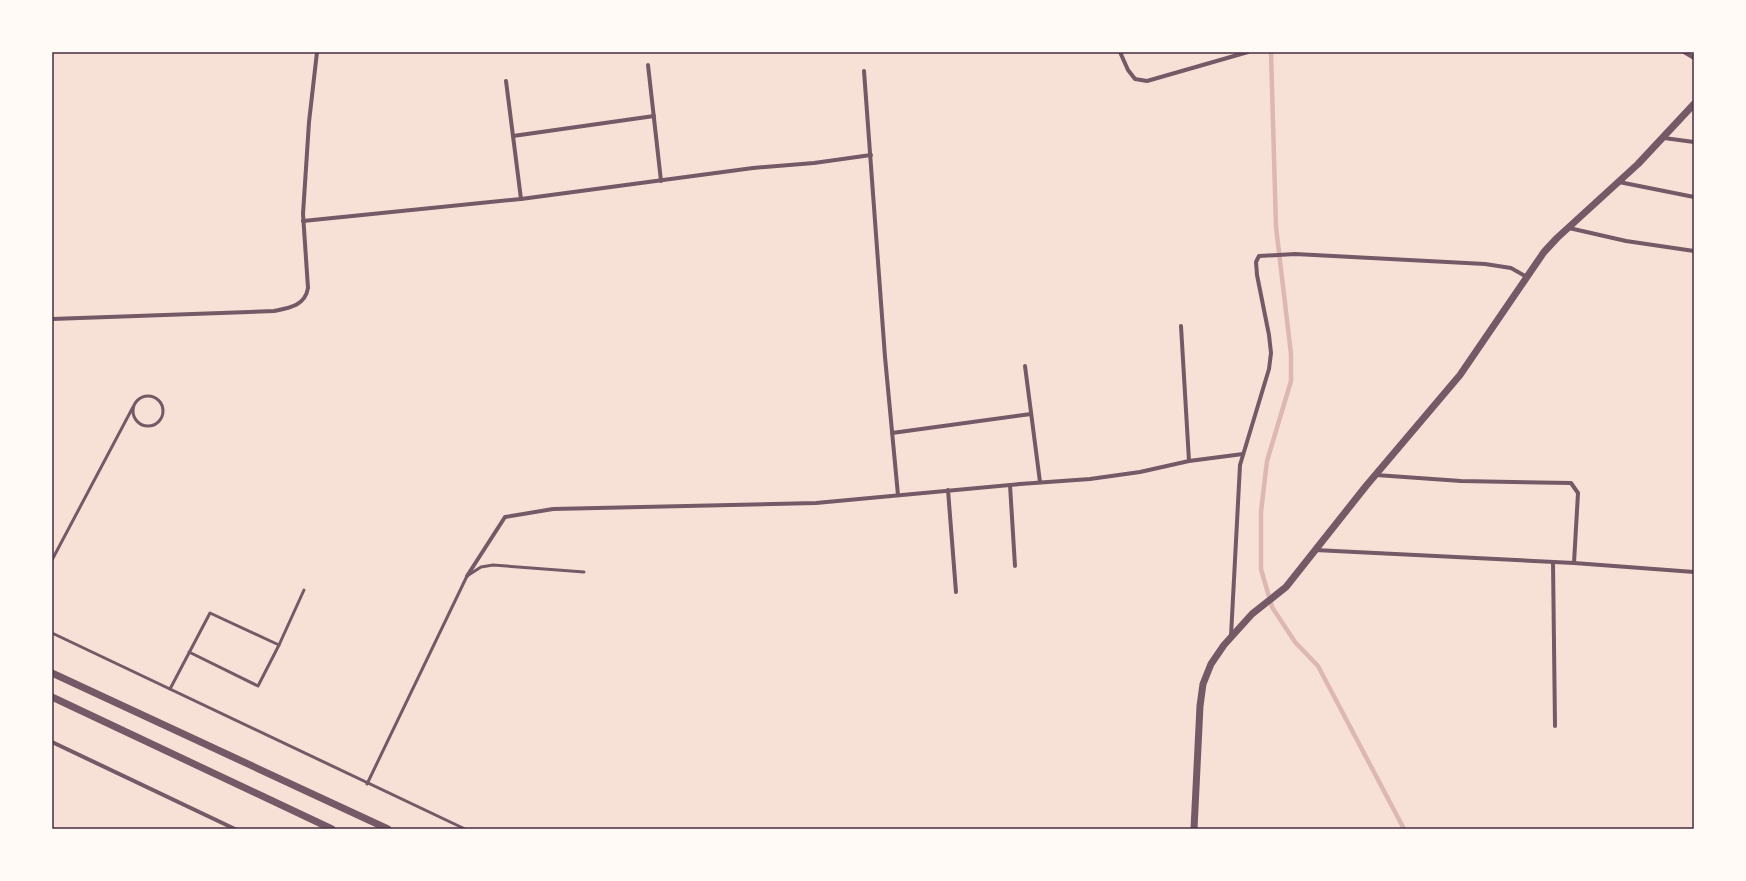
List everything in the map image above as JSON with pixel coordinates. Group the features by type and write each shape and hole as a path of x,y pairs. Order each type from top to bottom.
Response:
{"street":[{"path":"52,319 185,315 274,310 291,308 300,303 307,296 308,288 303,221 309,122 317,52"},
{"path":"1120,52 1128,70 1135,79 1146,80 1248,52"},
{"path":"1684,52 1694,58"},
{"path":"648,65 661,181"},
{"path":"864,71 898,495"},
{"path":"506,80 521,199"},
{"path":"1194,829 1200,706 1203,684 1212,664 1232,637 1252,614 1286,587 1375,475 1460,376 1544,252 1664,138 1694,104"},
{"path":"513,136 654,116"},
{"path":"1664,138 1694,142"},
{"path":"303,221 521,199 753,168 814,163 871,155"},
{"path":"1618,182 1694,197"},
{"path":"1568,228 1626,240 1694,251"},
{"path":"1232,637 1238,483 1243,454 1269,369 1271,353 1256,262 1262,255 1295,254 1490,264 1511,268 1527,277"},
{"path":"1181,326 1189,461"},
{"path":"1025,366 1040,482"},
{"path":"892,433 1031,414"},
{"path":"467,576 505,517 553,509 816,502 1120,475 1189,461 1243,454"},
{"path":"1375,475 1461,481 1571,483 1578,493 1574,563"},
{"path":"1010,484 1015,566"},
{"path":"948,490 956,592"},
{"path":"1315,550 1574,563 1694,572"},
{"path":"1553,562 1555,726"},
{"path":"52,673 388,829"},
{"path":"52,697 332,829"},
{"path":"52,742 235,829"}],"lane":[{"path":"52,560 133,407 138,398 148,395 158,399 161,403 163,413 161,418 154,425 145,426 140,424 133,417 133,407"},
{"path":"367,784 467,576 481,567 493,565 584,572"},
{"path":"189,652 258,686 279,645 304,590"},
{"path":"170,689 210,613 279,645"},
{"path":"52,633 367,784 465,829"}],"waterway":[{"path":"1271,52 1276,227 1291,354 1291,381 1267,461 1261,512 1261,569 1272,607 1295,642 1318,666 1404,829"}]}
